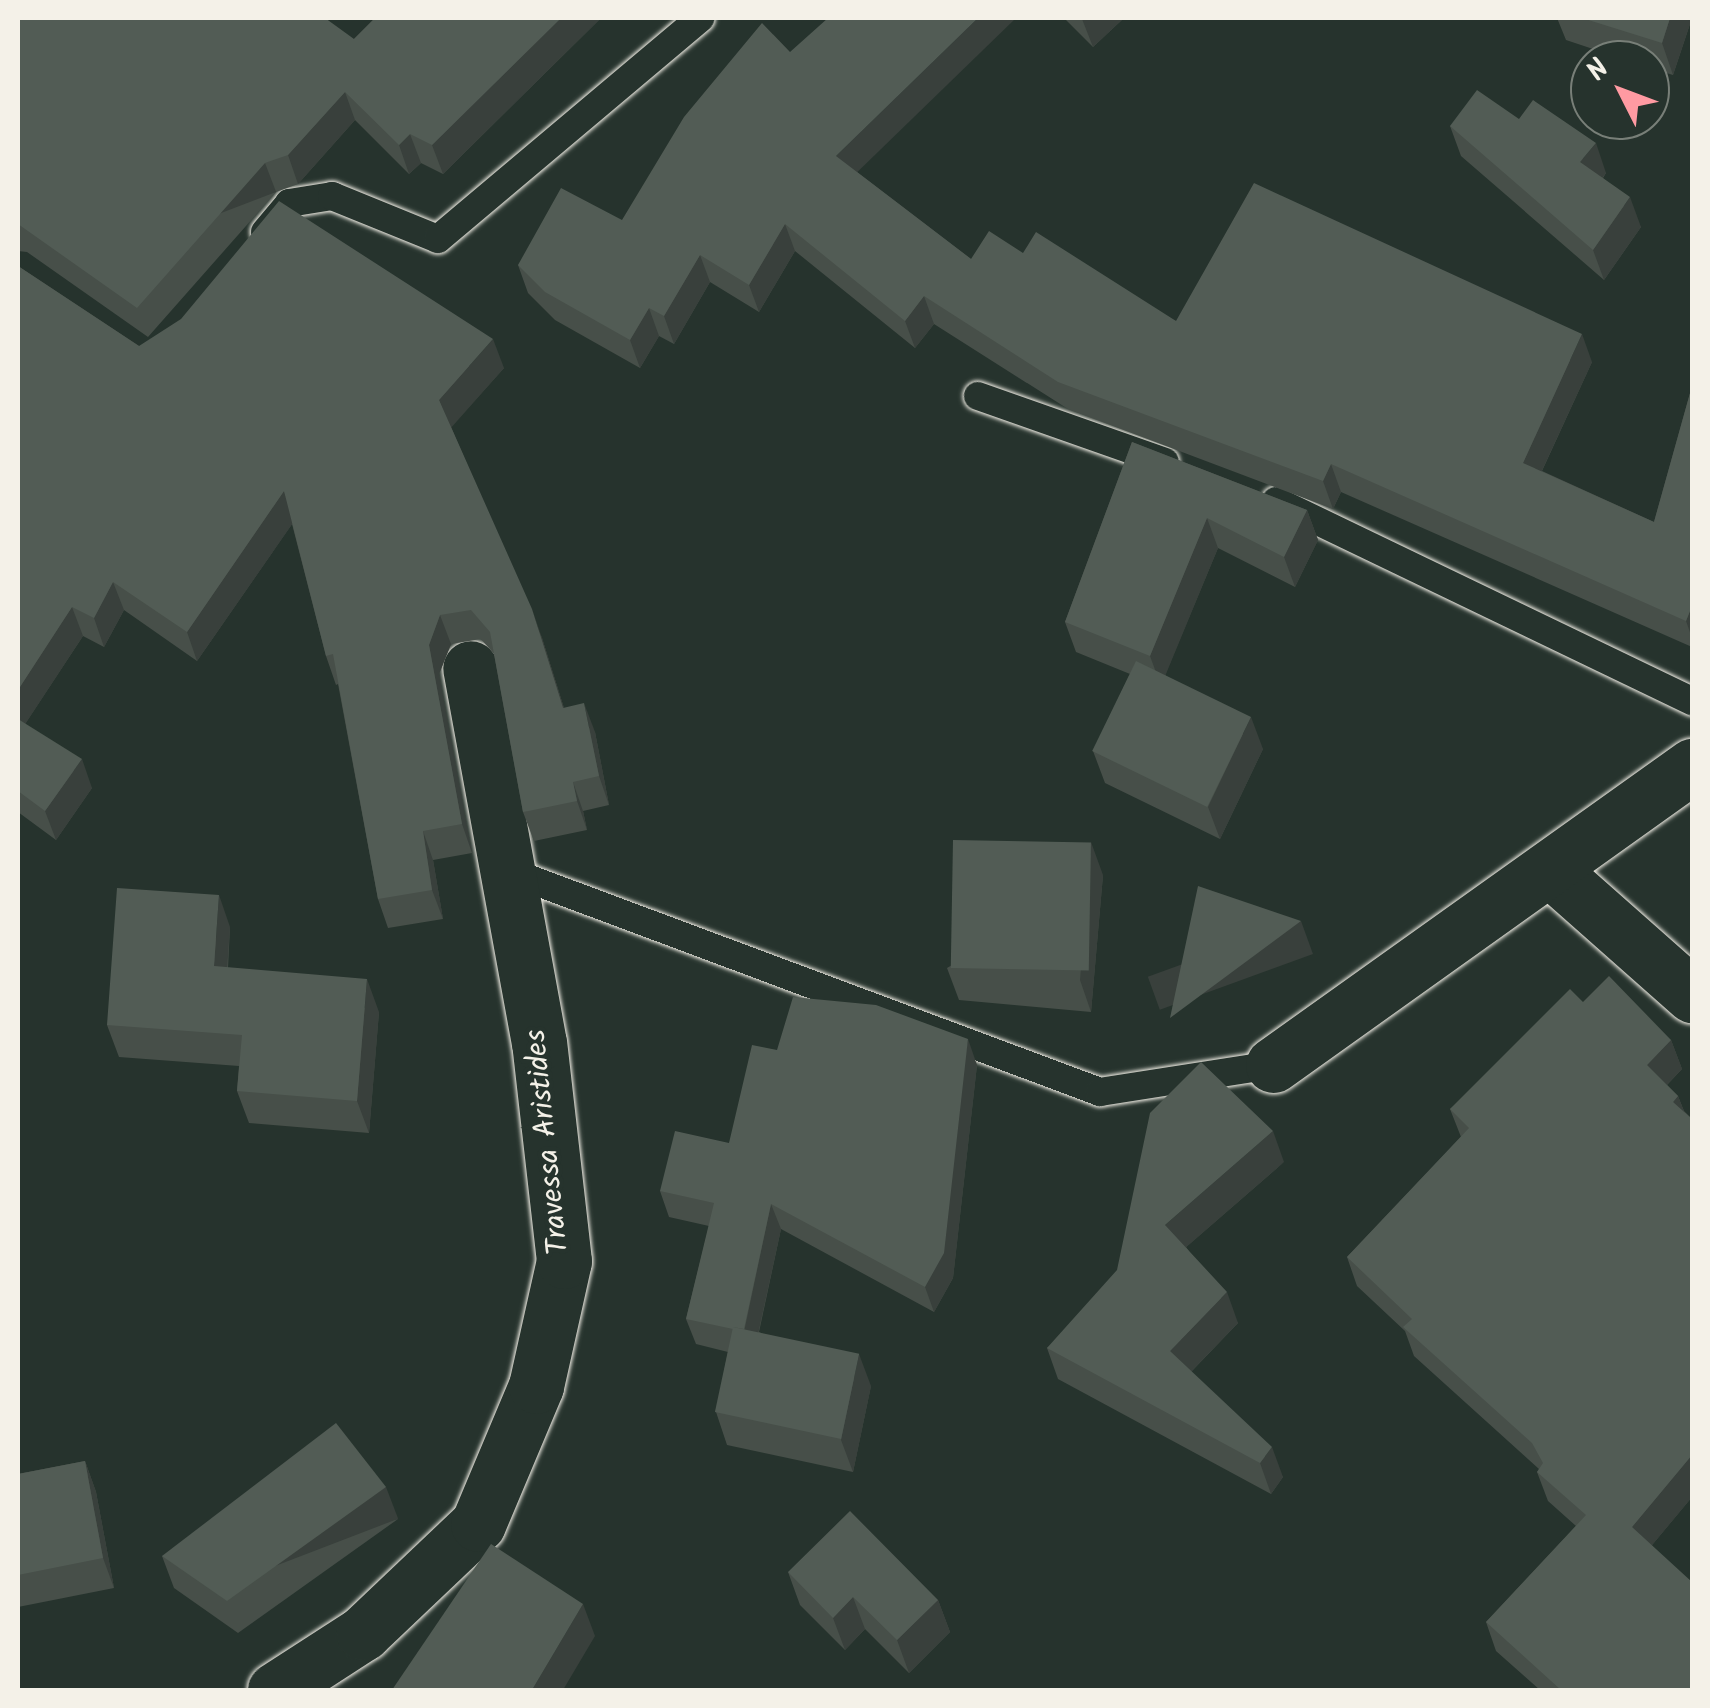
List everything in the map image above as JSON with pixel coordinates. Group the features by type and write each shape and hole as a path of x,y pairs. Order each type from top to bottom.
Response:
{"street":[{"name":"Travessa Aristides","path":"275,1690 363,1633 478,1524 536,1386 564,1261 508,870 470,668"},
{"path":"1272,1065 1553,872 1692,766"},
{"path":"1553,872 1692,995"}],"lane":[{"path":"240,262 290,203 306,199 332,196 438,239 700,18"},
{"path":"978,396 1200,474"},
{"path":"1256,494 1692,701"},
{"path":"508,870 1100,1092 1272,1065"}],"building":[{"path":"20,18 325,18 354,39 375,18 561,18 432,145 410,134 399,145 345,92 288,155 265,163 137,308 18,224"},
{"path":"828,18 978,18 836,156 971,259 989,231 1023,253 1036,232 1176,321 1254,183 1582,334 1523,463 1654,522 1692,386 1692,606 1686,621 1331,464 1323,481 1058,382 924,296 905,321 785,224 749,285 700,255 664,316 649,308 630,340 545,292 518,265 561,188 622,220 684,117 762,23 790,52"},
{"path":"1582,18 1670,18 1663,40"},
{"path":"1477,90 1519,119 1533,100 1570,125 1570,140 1596,143 1580,162 1630,197 1593,250 1450,126"},
{"path":"279,201 493,339 439,400 532,609 563,708 584,703 599,776 573,782 577,801 523,812 490,632 471,610 440,615 429,645 462,824 423,831 432,890 378,899 333,654 326,656 284,491 187,632 113,582 94,618 72,607 18,690 18,266 139,346 181,319"},
{"path":"1132,442 1307,510 1284,557 1207,518 1150,656 1065,622"},
{"path":"1136,661 1251,717 1207,807 1092,751"},
{"path":"18,719 82,759 45,811 18,791"},
{"path":"953,840 1091,842 1089,970 951,968"},
{"path":"1198,886 1301,921 1170,1018"},
{"path":"117,888 219,895 214,966 367,979 357,1101 237,1091 242,1035 107,1025"},
{"path":"1609,976 1671,1040 1647,1065 1678,1096 1673,1102 1692,1119 1692,1455 1632,1527 1692,1582 1692,1690 1561,1690 1486,1622 1586,1515 1537,1472 1543,1463 1532,1443 1403,1327 1412,1319 1347,1257 1469,1128 1450,1109 1570,989 1583,1002"},
{"path":"793,997 876,1005 968,1039 944,1253 925,1287 771,1204 744,1329 686,1319 714,1203 660,1191 675,1131 729,1143 752,1045 777,1050"},
{"path":"1201,1062 1273,1131 1165,1225 1227,1292 1170,1351 1272,1447 1260,1463 1047,1348 1117,1270 1150,1113"},
{"path":"733,1327 859,1354 841,1439 715,1412"},
{"path":"336,1423 386,1487 227,1601 162,1556"},
{"path":"85,1461 103,1558 18,1575 18,1474"},
{"path":"850,1511 938,1600 897,1640 853,1597 833,1618 788,1572"},
{"path":"491,1544 583,1604 532,1690 392,1690"}]}
